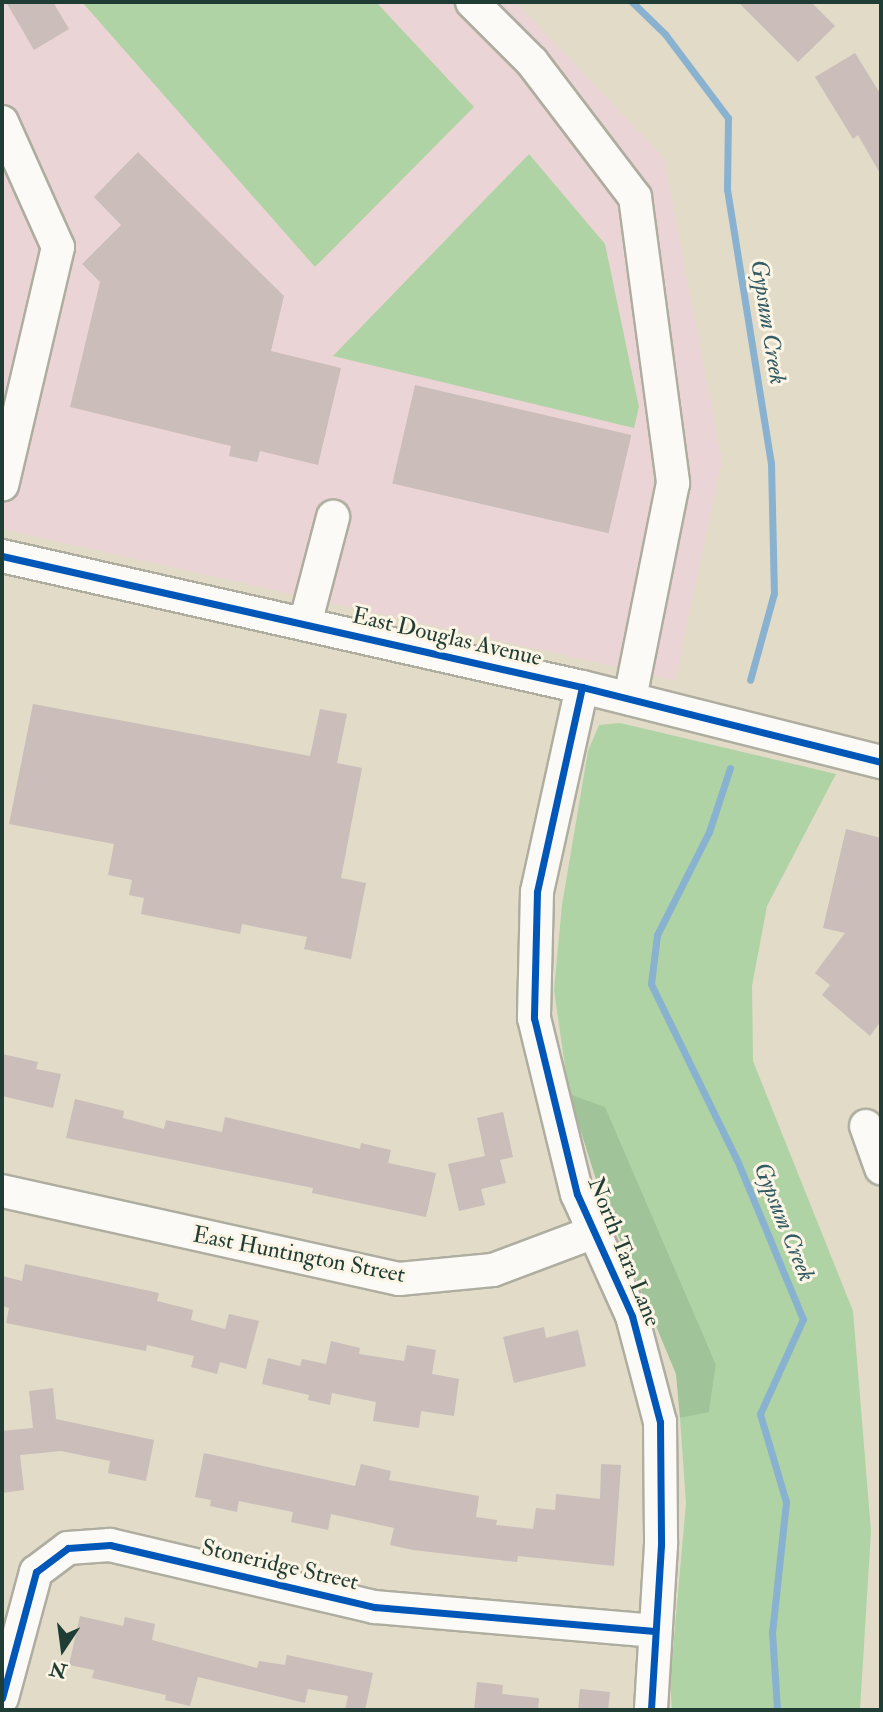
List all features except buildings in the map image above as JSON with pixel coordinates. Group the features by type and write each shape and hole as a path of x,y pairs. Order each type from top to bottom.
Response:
{"street":[{"path":"472,2 532,62 635,197 673,483 630,699"},
{"path":"2,122 58,247 2,485"},
{"path":"305,624 333,517"},
{"name":"East Douglas Avenue","path":"2,556 582,687 881,762"},
{"name":"North Tara Lane","path":"582,687 537,891 534,1018 577,1194 632,1316 660,1422 661,1545 651,1710"},
{"path":"866,1126 881,1168"},
{"name":"East Huntington Street","path":"2,1191 399,1279 493,1270 594,1232"},
{"name":"Stoneridge Street","path":"2,1698 36,1572 68,1548 110,1545 374,1607 654,1631"}],"shaded area":[{"path":"2,2 516,2 664,158 722,461 675,680 2,529"}],"green space":[{"path":"82,2 376,2 474,107 315,267"},
{"path":"529,154 605,244 639,407 634,428 333,356"},
{"path":"620,723 836,774 767,906 752,986 753,1061 853,1311 871,1531 860,1710 672,1710 670,1683 686,1503 680,1418 709,1411 716,1365 664,1251 569,1094 554,990 562,905 588,751 599,725"},
{"path":"569,1094 605,1107 716,1365 709,1412 680,1418 676,1374 599,1189"}],"waterway":[{"name":"Gypsum Creek","path":"632,2 665,34 728,118 727,189 771,463 774,593 750,680"},
{"name":"Gypsum Creek","path":"730,768 709,832 657,935 651,984 737,1160 803,1319 760,1414 786,1502 772,1632 777,1710"}],"cycle path":[{"path":"2,556 582,687 881,762"},
{"path":"582,687 537,892 534,1018 577,1194 632,1316 660,1422 661,1545 651,1710"},
{"path":"2,1698 36,1572 68,1548 110,1545 375,1607 654,1631"}]}
